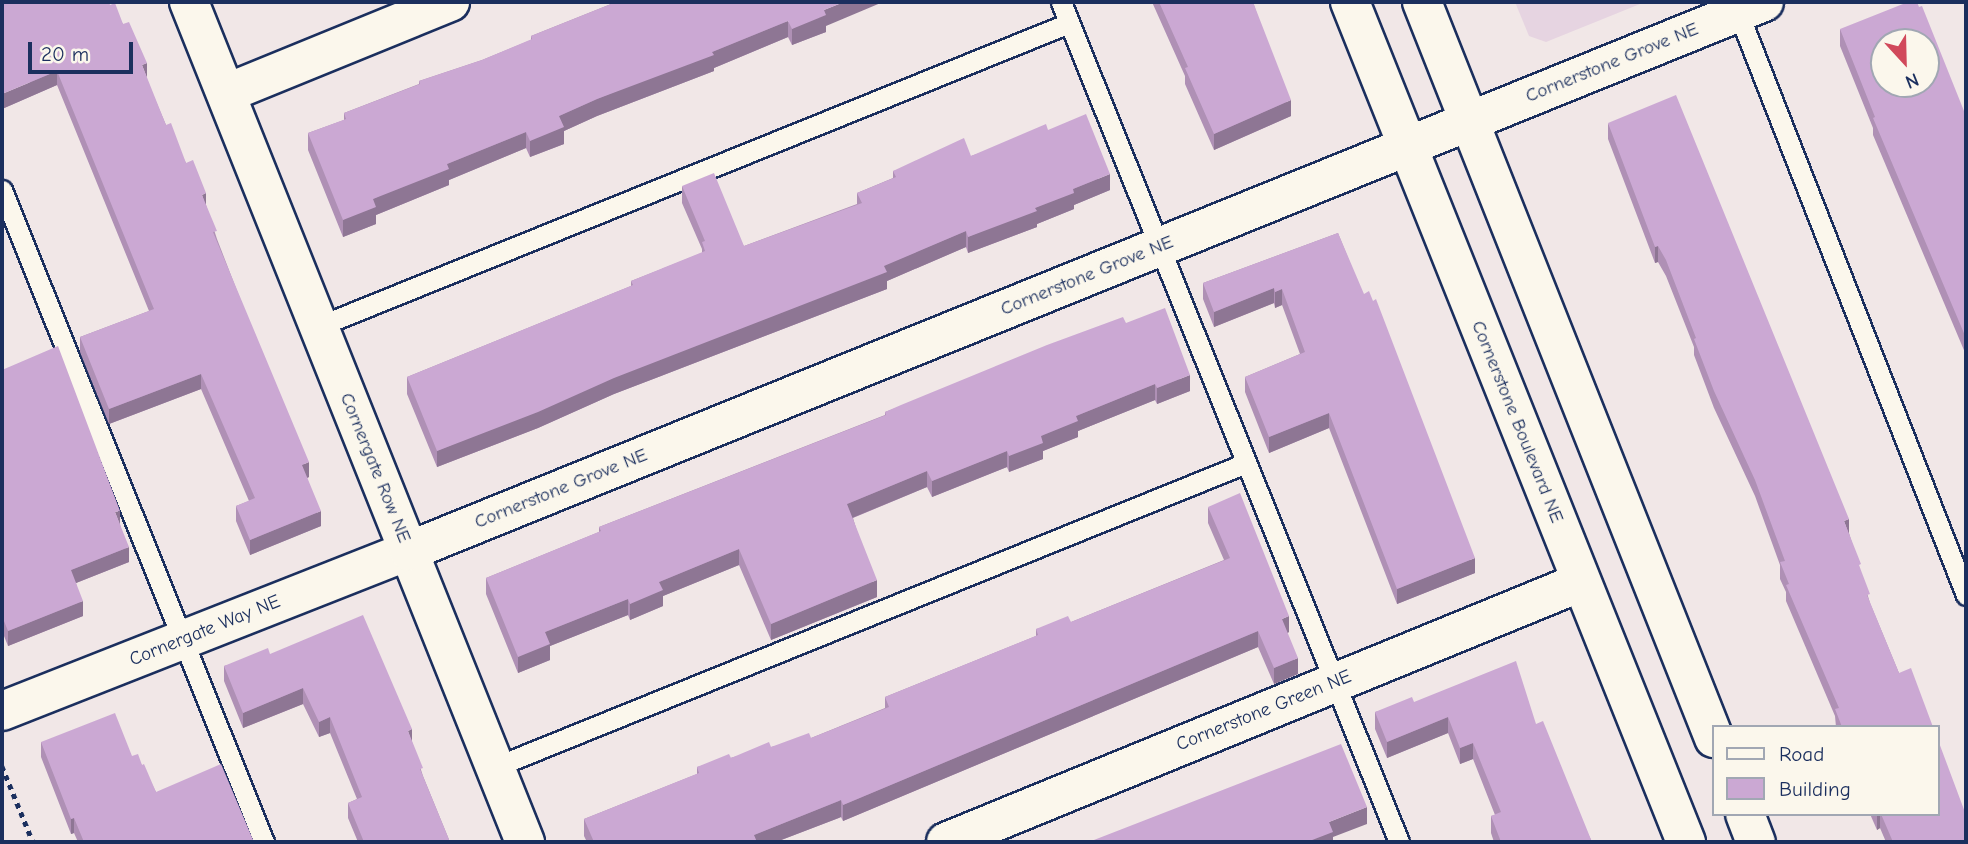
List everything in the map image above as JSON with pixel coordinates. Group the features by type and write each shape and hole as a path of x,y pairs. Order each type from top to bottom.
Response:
{"street":[{"name":"Cornergate Row NE","path":"189,2 525,842"},
{"path":"226,93 450,2"},
{"name":"Cornerstone Boulevard NE","path":"1350,2 1686,842"},
{"path":"1422,2 1713,735"},
{"name":"Cornerstone Grove NE","path":"409,551 1751,7"},
{"name":"Cornergate Way NE","path":"2,712 409,551"},
{"name":"Cornerstone Green NE","path":"946,842 1581,582"},
{"path":"1746,816 1756,842"}],"lane":[{"path":"1061,2 1399,842"},
{"path":"1751,7 1966,595"},
{"path":"317,327 1069,23"},
{"path":"2,190 264,842"},
{"path":"495,767 1246,463"}],"path":[{"path":"2,766 33,842"}],"shaded area":[{"path":"1515,2 1645,2 1546,42 1529,36"}],"building":[{"path":"2,2 109,2 110,5 115,3 123,24 129,22 147,63 142,65 166,125 171,123 186,163 193,160 206,193 202,195 217,231 213,232 309,462 302,465 321,511 250,540 236,506 255,498 201,374 109,409 80,337 154,309 57,71 2,94"},
{"path":"616,2 844,2 824,10 826,15 792,29 788,21 712,52 714,55 597,99 559,116 564,127 530,141 526,132 447,164 449,169 373,199 376,207 343,220 308,133 346,119 344,113 420,84 419,81 482,60 532,39 531,36"},
{"path":"1159,2 1253,2 1291,100 1214,134"},
{"path":"1908,2 1917,2 1919,7 1922,6 1931,28 1870,28 1870,98 1940,98 1940,51 1966,116 1966,338 1873,118 1875,117 1840,29"},
{"path":"1676,95 1849,519 1844,521 1861,564 1859,565 1870,594 1867,595 1899,673 1911,668 1932,725 1841,725 1835,709 1839,708 1786,585 1789,584 1780,562 1785,561 1755,480 1714,391 1666,260 1658,246 1655,247 1608,123"},
{"path":"1086,114 1110,174 1073,189 1074,193 1035,208 1037,211 968,237 966,231 884,266 887,272 614,378 538,412 437,451 407,377 633,285 631,281 705,251 702,242 705,241 682,186 714,173 744,246 862,203 857,193 896,177 893,171 964,138 971,156 1046,124 1048,130"},
{"path":"1338,233 1364,294 1369,291 1373,301 1376,299 1475,558 1397,589 1329,413 1269,437 1245,377 1305,352 1282,289 1275,292 1274,288 1214,312 1203,283"},
{"path":"1165,308 1190,375 1157,388 1155,384 1076,416 1078,421 1041,436 1043,443 1009,456 1007,451 932,481 927,471 847,504 877,580 771,624 739,549 659,582 663,590 630,604 628,599 545,632 550,644 518,657 486,578 601,531 599,527 886,415 885,412 901,405 1047,345 1123,317 1126,323"},
{"path":"58,346 120,511 115,512 129,547 71,570 83,601 8,631 2,616 2,370"},
{"path":"1240,493 1289,616 1282,619 1298,658 1274,668 1258,631 843,805 841,800 754,835 757,842 594,842 584,819 699,773 697,767 729,754 731,758 769,742 771,747 809,733 811,738 889,707 885,697 1038,635 1036,629 1068,616 1071,622 1230,558 1208,507"},
{"path":"363,615 412,729 408,731 423,768 420,769 450,842 364,842 348,803 362,797 330,717 319,722 303,688 243,713 224,666 268,648 270,654"},
{"path":"1516,661 1536,724 1543,721 1592,842 1501,842 1491,816 1501,812 1473,743 1460,748 1448,717 1387,742 1375,712 1412,697 1414,702"},
{"path":"115,713 132,756 138,754 156,792 221,764 254,842 84,842 74,818 71,819 41,742"},
{"path":"1341,744 1367,807 1329,822 1333,832 1307,842 1089,842"},
{"path":"1940,745 1966,815 1966,842 1893,842 1882,816 1940,816"}]}
